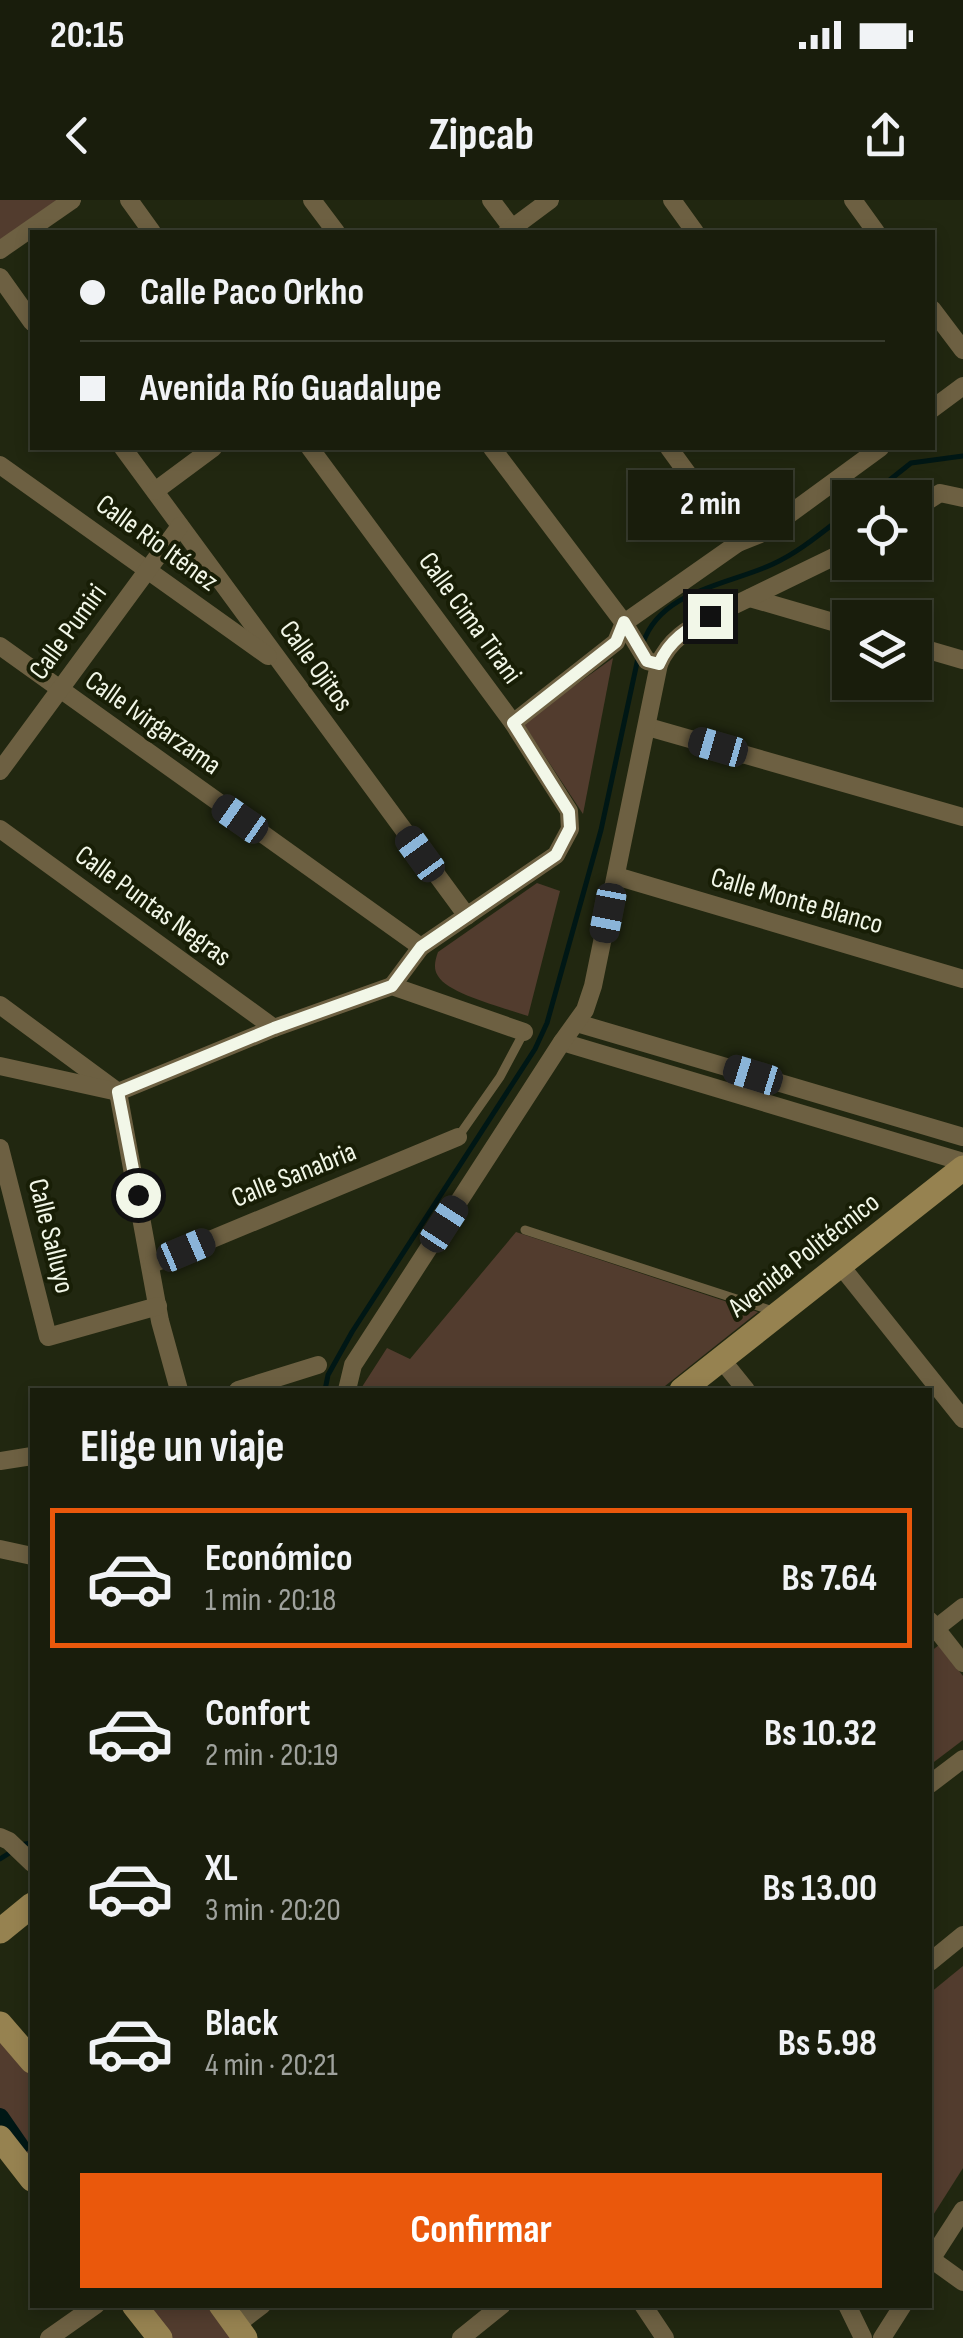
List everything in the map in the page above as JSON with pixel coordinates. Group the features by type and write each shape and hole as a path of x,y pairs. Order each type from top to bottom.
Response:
{"street":[{"path":"0,250 72,200"},
{"path":"128,200 150,230"},
{"path":"312,200 334,230"},
{"path":"491,200 510,230"},
{"path":"512,230 550,200"},
{"path":"672,200 694,230"},
{"path":"852,200 874,230"},
{"path":"0,277 30,319"},
{"path":"935,313 963,350"},
{"path":"935,407 963,386"},
{"name":"Calle Ojitos","path":"125,450 467,916"},
{"path":"155,491 211,450"},
{"name":"Calle Cima Tirani","path":"311,450 513,723 569,812 570,828 556,855 467,916"},
{"path":"494,450 653,662"},
{"path":"670,450 738,543"},
{"path":"513,723 616,642 624,622 738,543 764,532 856,454"},
{"name":"Calle Rio Iténez","path":"0,464 281,666"},
{"path":"932,498 940,493 963,498"},
{"name":"Calle Pumiri","path":"0,771 180,526"},
{"path":"348,1388 353,1365 366,1344 578,1022 593,986 648,728 653,662 689,629 832,558"},
{"path":"750,598 832,622"},
{"name":"Calle Ivirgarzama","path":"0,646 421,947"},
{"path":"932,651 963,660"},
{"path":"648,728 963,817"},
{"name":"Calle Puntas Negras","path":"0,829 274,1028"},
{"name":"Calle Monte Blanco","path":"616,876 963,979"},
{"path":"0,1066 118,1092 274,1028 392,986 421,947 467,916"},
{"path":"392,986 524,1032"},
{"path":"0,1006 118,1092 169,1361 179,1388"},
{"path":"578,1022 963,1138"},
{"path":"562,1042 961,1172"},
{"name":"Calle Sanabria","path":"152,1264 458,1137"},
{"name":"Calle Salluyo","path":"0,1148 48,1337 158,1306"},
{"name":"Avenida Politécnico","path":"685,1388 961,1172"},
{"path":"840,1265 963,1419"},
{"path":"721,1359 744,1388"},
{"path":"244,1388 318,1365"},
{"path":"0,1461 30,1456"},
{"path":"0,1549 30,1556"},
{"path":"963,1607 932,1628 963,1663"},
{"path":"932,1782 963,1759"},
{"path":"0,1837 9,1840 30,1861"},
{"path":"0,1930 30,1907"},
{"path":"932,1960 963,1935"},
{"path":"0,2024 30,2060"},
{"path":"5,2154 30,2176"},
{"path":"932,2258 963,2210"},
{"path":"932,2261 963,2282"},
{"path":"49,2338 92,2308"},
{"path":"136,2308 160,2338"},
{"path":"234,2323 257,2308"},
{"path":"461,2338 498,2308"},
{"path":"645,2308 665,2338"},
{"path":"848,2308 863,2338"},
{"path":"882,2338 900,2308"}],"lane":[{"path":"458,1137 500,1077 524,1032"},
{"path":"525,1230 779,1313"}],"shaded area":[{"path":"0,200 58,200 0,241"},
{"path":"613,658 583,814 523,723"},
{"path":"537,883 560,891 528,1016 466,995 444,983 435,970 438,952"},
{"path":"516,1232 758,1312 663,1388 361,1388 387,1348 410,1359"},
{"path":"939,1645 963,1676 963,1740 932,1763 932,1650"},
{"path":"963,1966 963,2168 932,2217 932,1991"},
{"path":"0,2038 30,2073 30,2166 0,2128"},
{"path":"142,2308 211,2308 233,2338 167,2338"}],"waterway":[{"path":"890,480 911,463 963,456"},
{"path":"643,643 652,625 680,600 783,559 832,525"},
{"path":"325,1388 328,1375 352,1332 535,1049 547,1023 601,830 638,658"},
{"path":"25,1844 30,1843"},
{"path":"0,1859 11,1852"},
{"path":"0,2117 20,2146"}],"route":[{"path":"138,1195 118,1092 274,1028 392,986 421,947 556,855 566,843 569,812 513,723 616,642 624,622 647,661 659,664 666,649 710,616"}]}
